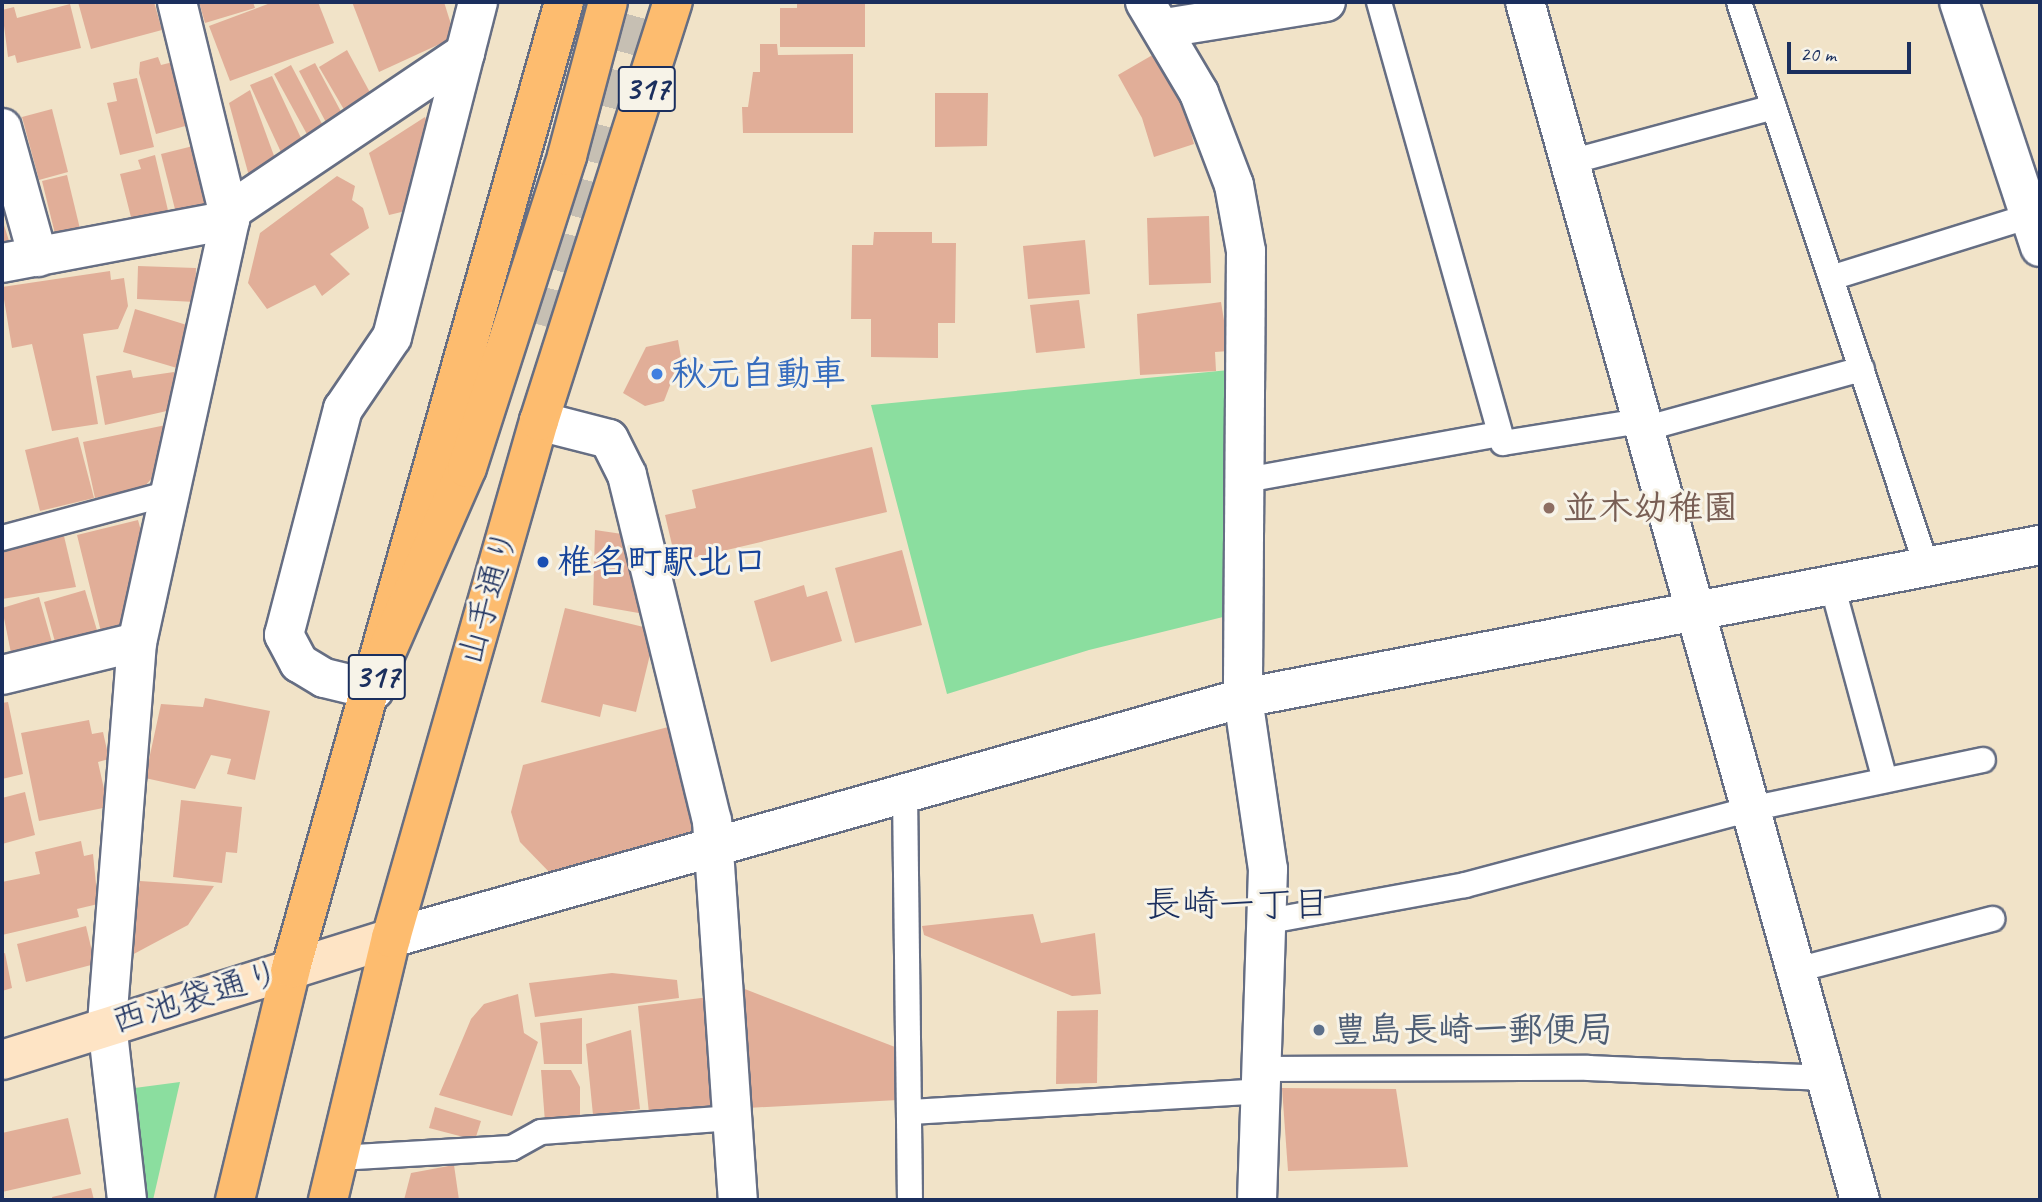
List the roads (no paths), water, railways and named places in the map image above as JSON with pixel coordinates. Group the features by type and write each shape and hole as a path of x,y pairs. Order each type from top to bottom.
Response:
{"main road":[{"name":"317","path":"235,1200 290,968 377,679 564,2"},
{"path":"377,679 467,468 567,156 608,2"},
{"name":"山手通り","path":"328,1200 391,937 539,421 621,177 673,2"},
{"name":"西池袋通り","path":"2,1060 107,1024 391,937"}],"street":[{"path":"127,1200 107,1024 137,642 230,216 177,2"},
{"path":"377,679 324,678 299,663 284,635 342,409 392,337 478,2"},
{"path":"1257,1200 1264,922 1268,869 1243,698 1248,278 1239,211 1199,93 1155,15 1326,2"},
{"path":"1525,2 1860,1200"},
{"path":"1959,2 2035,231"},
{"path":"2,264 230,216 465,53"},
{"path":"2,128 38,257"},
{"path":"539,421 609,439 627,475 714,846 738,1200"},
{"path":"391,937 1243,698 2040,545"},
{"path":"2,676 137,642"}],"lane":[{"path":"1379,2 1503,443 1643,425 1862,369"},
{"path":"1739,2 1927,567"},
{"path":"1570,162 1774,107"},
{"path":"1831,278 2035,231"},
{"path":"1245,480 1500,434"},
{"path":"2,538 170,493"},
{"path":"1832,585 1885,780"},
{"path":"1264,922 1465,885 1750,809 1983,760"},
{"path":"905,792 910,1200"},
{"path":"1796,970 1992,919"},
{"path":"910,1112 1261,1080 1588,1068 1826,1078"},
{"path":"338,1158 512,1148 541,1132 732,1118"}],"tunnel":[{"path":"551,328 638,2"}],"place":[{"name":"秋元自動車","path":"657,374"},
{"name":"並木幼稚園","path":"1549,508"},
{"name":"椎名町駅北口","path":"543,562"},
{"name":"豊島長崎一郵便局","path":"1319,1030"}],"district":[{"name":"長崎一丁目","path":"1237,904"}]}
